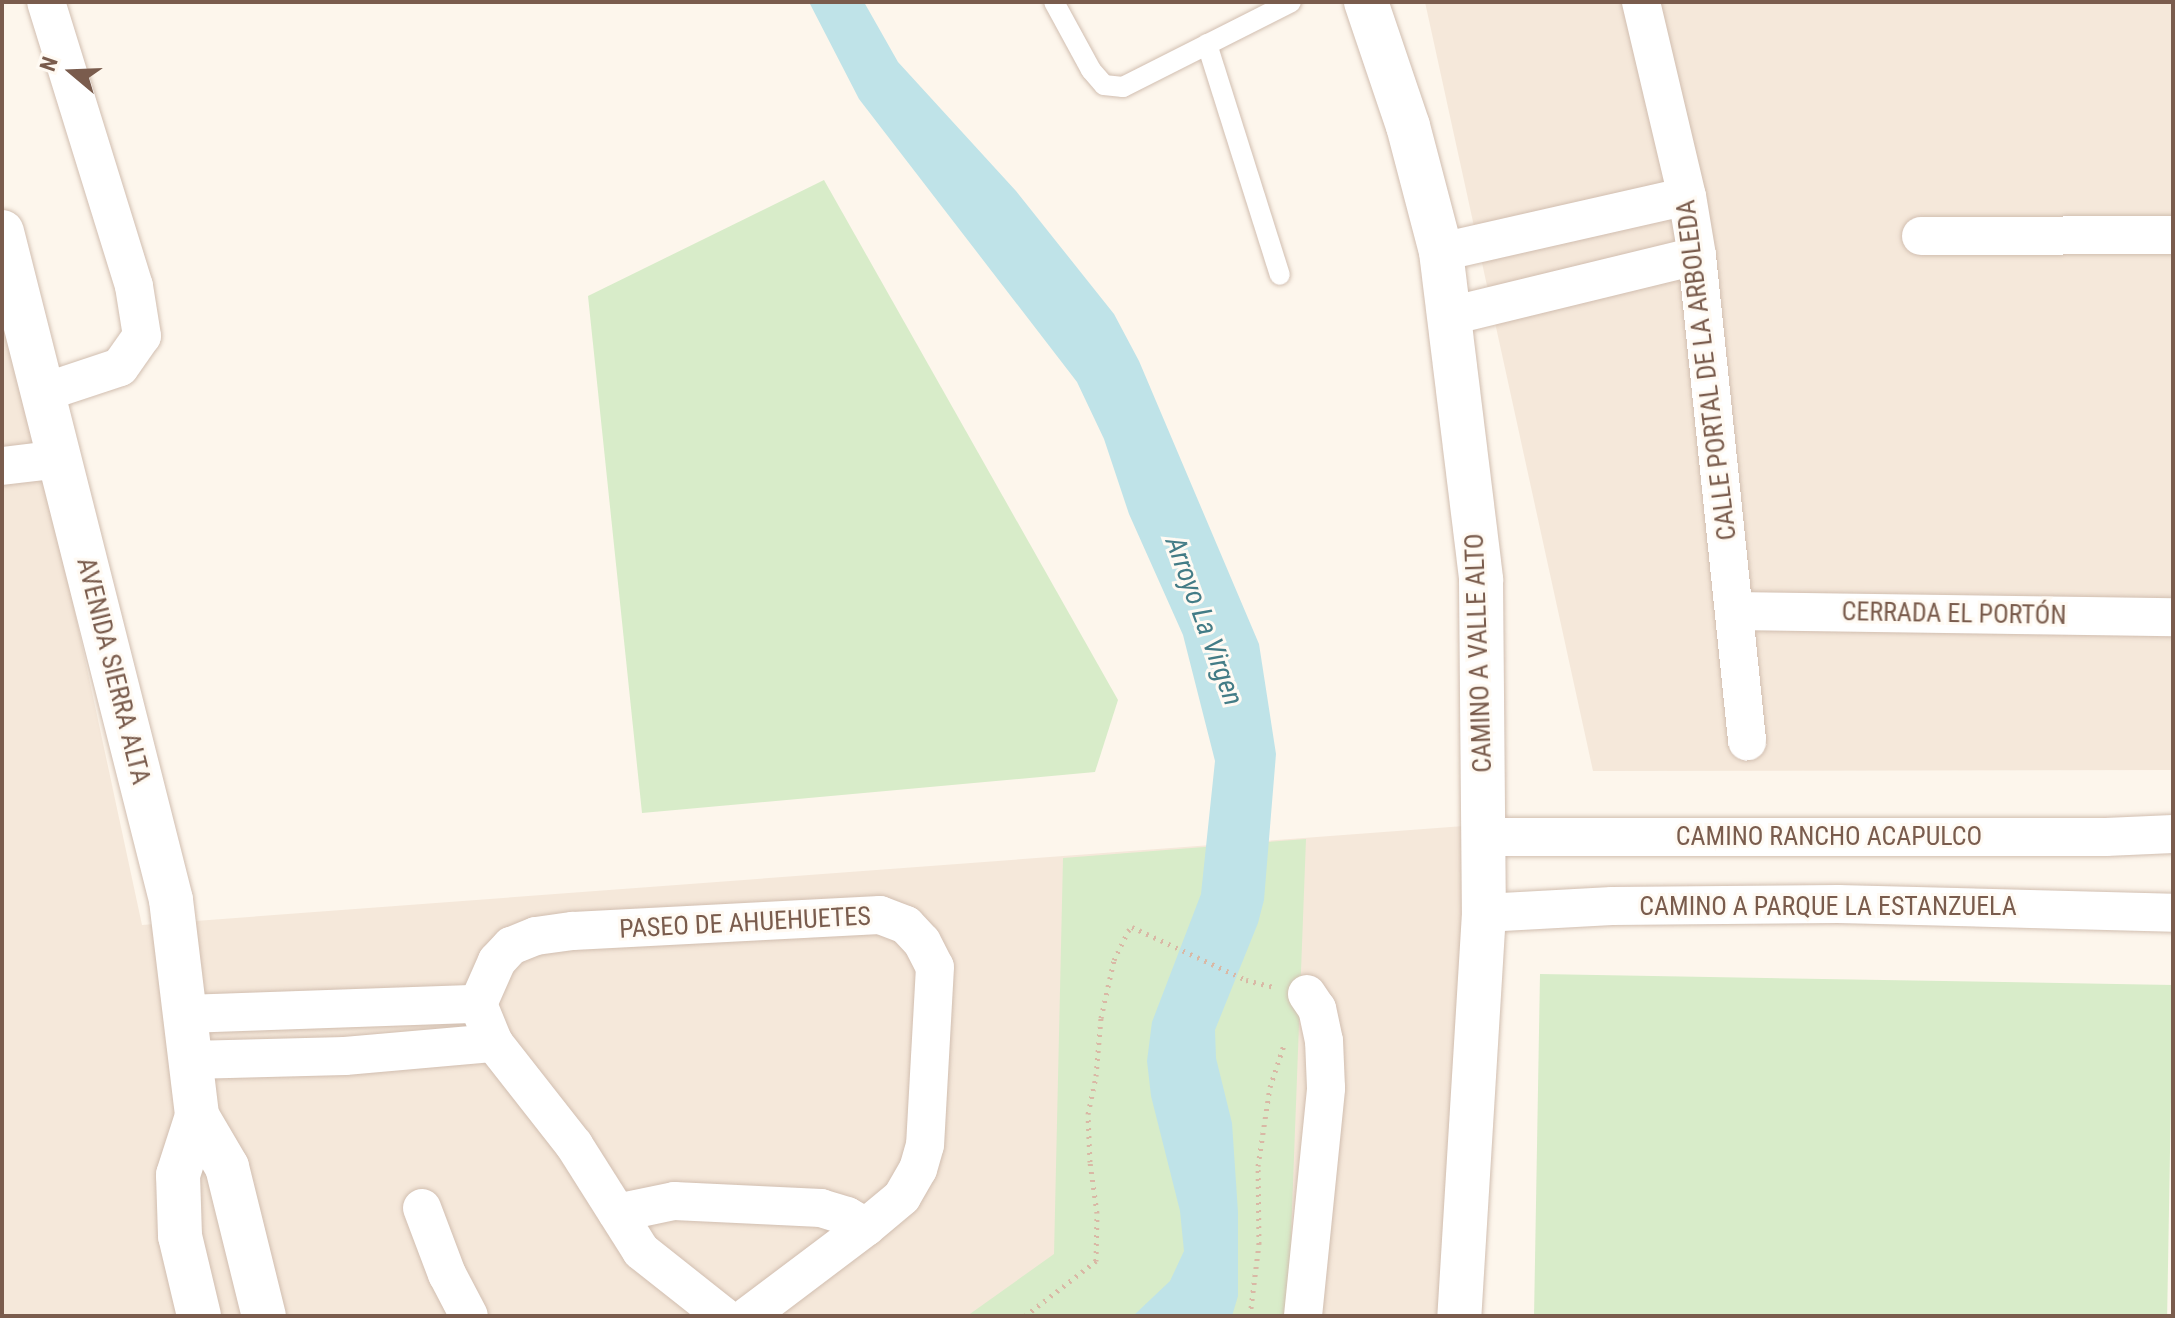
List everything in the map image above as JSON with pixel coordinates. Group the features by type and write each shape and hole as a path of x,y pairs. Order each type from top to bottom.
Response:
{"street":[{"path":"42,393 120,367 142,336 134,286 46,2"},
{"name":"CAMINO A VALLE ALTO","path":"1366,2 1408,126 1441,252 1481,580 1486,837 1484,913 1459,1316"},
{"name":"CALLE PORTAL DE LA ARBOLEDA","path":"1641,2 1687,196 1697,256 1747,741"},
{"path":"1441,252 1687,196"},
{"name":"AVENIDA SIERRA ALTA","path":"2,232 10,314 42,393 171,900 197,1116 227,1167 264,1316"},
{"path":"1921,236 2173,235"},
{"path":"1450,316 1697,256"},
{"path":"2,466 60,459"},
{"name":"CERRADA EL PORTÓN","path":"1735,611 2173,617"},
{"name":"CAMINO RANCHO ACAPULCO","path":"1486,837 2173,834"},
{"name":"CAMINO A PARQUE LA ESTANZUELA","path":"1484,913 1612,906 1838,904 2173,913"},
{"name":"PASEO DE AHUEHUETES","path":"478,1004 497,961 511,946 536,936 880,915 906,925 922,942 935,967 925,1145 918,1169 902,1197 748,1316"},
{"path":"1303,1316 1326,1088 1324,1041 1317,1009 1307,994"},
{"path":"185,1014 478,1004 494,1043 574,1145 641,1251 723,1316"},
{"path":"190,1060 345,1056 494,1043"},
{"name":"AVENIDA SIERRA ALTA","path":"197,1116 178,1175 180,1236 199,1316"},
{"path":"617,1213 674,1201 821,1208 866,1227"},
{"path":"422,1208 447,1274 469,1316"}],"lane":[{"path":"1054,2 1091,70 1104,85 1123,87 1291,2"},
{"path":"1207,44 1280,275"}],"path":[{"path":"1025,1316 1096,1261 1097,1213 1088,1114 1096,1076 1101,1018 1114,960 1132,927 1246,980 1307,994 1282,1049 1270,1087 1258,1166 1259,1244 1250,1316"}],"shaded area":[{"path":"1425,2 2173,2 2173,770 1593,771"},
{"path":"2,317 41,454 142,925 1464,826 1487,916 1452,1316 2,1316"}],"green space":[{"path":"824,180 1118,700 1095,772 642,813 588,296"},
{"path":"1306,839 1288,1316 967,1316 1054,1254 1063,858"},
{"path":"1540,974 2173,985 2167,1316 1534,1316"}],"water":[{"name":"Arroyo La Virgen","path":"809,2 864,2 898,62 1016,191 1114,314 1139,361 1259,644 1276,754 1264,900 1258,923 1215,1030 1216,1058 1232,1123 1238,1212 1238,1296 1232,1316 1133,1316 1170,1281 1184,1251 1180,1211 1151,1096 1147,1061 1152,1022 1201,894 1215,761 1183,635 1129,514 1104,439 1077,382 859,99"}]}
